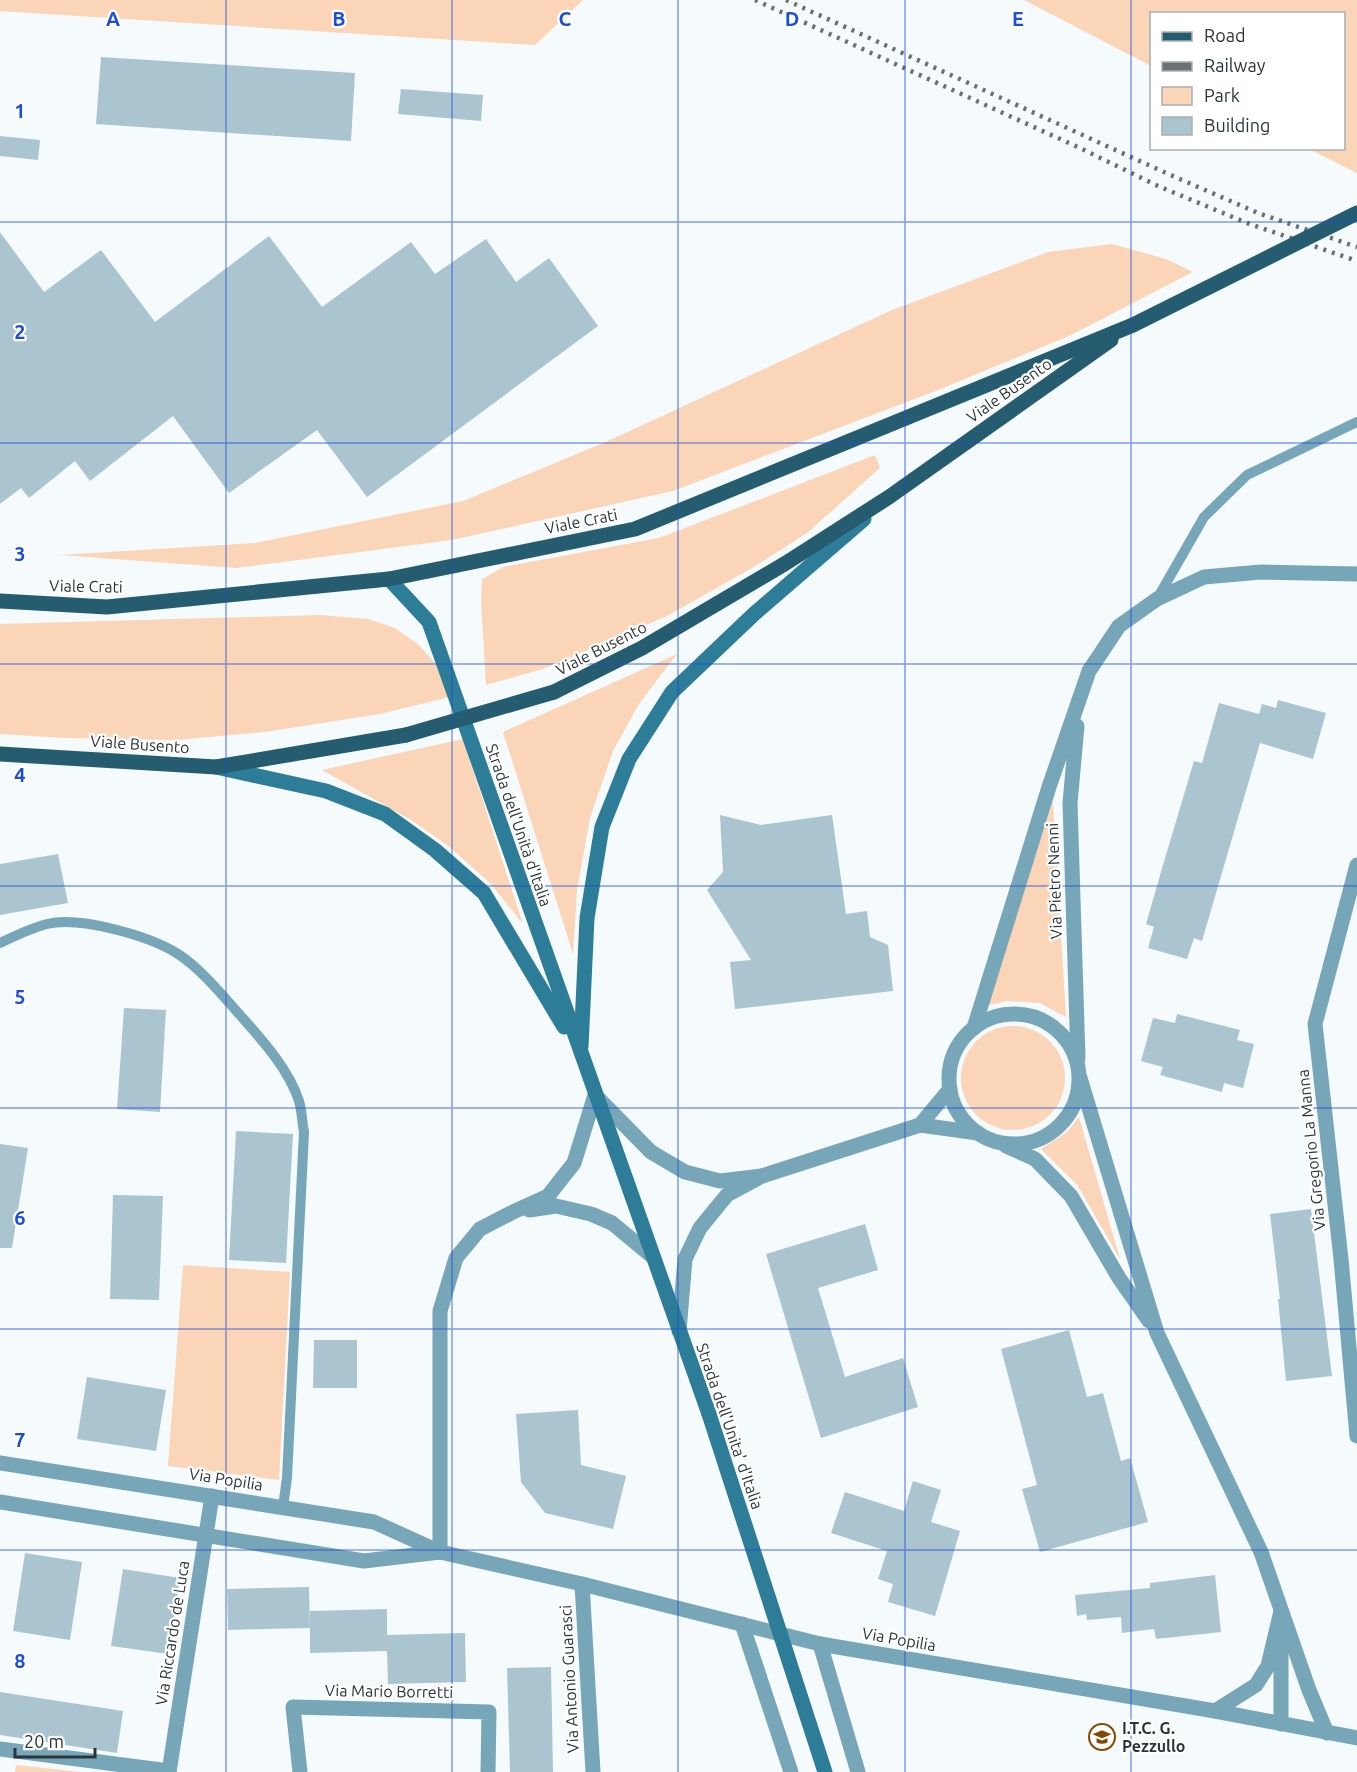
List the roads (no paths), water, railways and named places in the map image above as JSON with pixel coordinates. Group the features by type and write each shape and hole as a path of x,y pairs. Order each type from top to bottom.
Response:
{"main road":[{"path":"1133,325 1357,213"},
{"name":"Viale Busento","path":"0,754 216,767 406,735 554,692 642,648 889,497 1133,325"},
{"name":"Viale Crati","path":"0,601 107,607 389,579 635,529 1133,325"},
{"path":"581,1056 587,918 602,827 629,759 672,692 754,614 889,497"},
{"name":"Strada dell'Unità d'Italia","path":"389,579 429,622 595,1095"},
{"path":"216,767 326,791 385,814 435,850 484,893 581,1056"},
{"name":"Strada dell'Unita' d'Italia","path":"595,1095 709,1414 825,1772"}],"street":[{"name":"Via Pietro Nenni","path":"974,1028 1049,787 1089,671 1119,627 1157,599 1204,577 1261,572 1357,573"},
{"name":"Via Pietro Nenni","path":"1078,702 1070,803 1078,1060"},
{"name":"Via Gregorio La Manna","path":"1357,865 1315,1024 1340,1247 1357,1436"},
{"path":"978,1133 965,1121 955,1106 950,1089 950,1072 954,1055 962,1040 974,1028 993,1018 1016,1014 1037,1018 1056,1030 1071,1047 1078,1060 1080,1078 1157,1333 1261,1552 1309,1690 1327,1733"},
{"path":"998,1142 1019,1144 1040,1139 1058,1127 1071,1110 1080,1078"},
{"path":"920,1125 950,1089"},
{"path":"440,1552 440,1311 456,1258 480,1229 548,1196 574,1163 595,1095 651,1152 685,1172 720,1181 762,1176"},
{"path":"679,1331 685,1259 700,1227 727,1195 762,1176 920,1125 978,1133 1035,1159 1071,1196 1119,1278 1157,1333"},
{"path":"511,1213 556,1206 591,1214 612,1223 653,1257"},
{"name":"Via Popilia","path":"0,1463 374,1522 440,1552 582,1584 820,1644 1215,1711 1357,1738"},
{"name":"Via Riccardo de Luca","path":"169,1772 212,1496"},
{"name":"Via Popilia","path":"0,1502 364,1561 440,1552"},
{"name":"Via Antonio Guarasci","path":"582,1584 593,1772"},
{"path":"1215,1711 1256,1684 1268,1666 1281,1611"},
{"path":"1281,1611 1281,1724"},
{"path":"742,1624 791,1772"},
{"path":"820,1644 858,1772"},
{"name":"Via Mario Borretti","path":"300,1772 293,1707 489,1712 488,1772"},
{"path":"0,1749 169,1772"}],"lane":[{"path":"1157,599 1204,517 1247,475 1357,422"},
{"path":"0,943 47,924 68,922 118,930 168,949 178,954 201,974 260,1037 286,1073 299,1101 304,1132 287,1478 283,1507"}],"railway":[{"path":"755,0 1158,186 1247,223 1357,261"},
{"path":"786,0 1258,213 1357,247"}],"place":[{"name":"I.T.C. G. Pezzullo","path":"1102,1737"}]}
